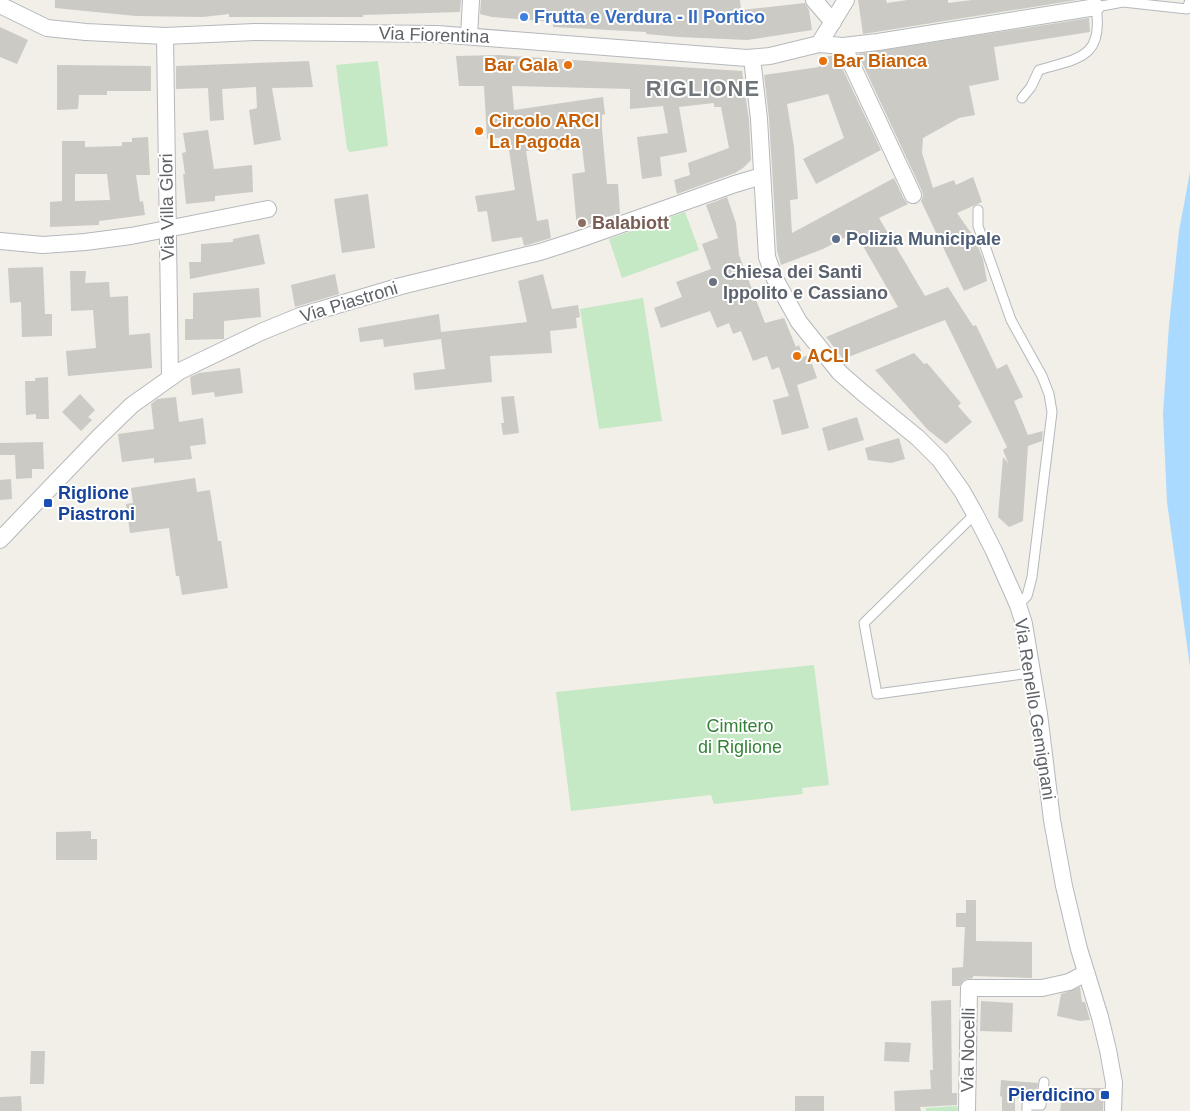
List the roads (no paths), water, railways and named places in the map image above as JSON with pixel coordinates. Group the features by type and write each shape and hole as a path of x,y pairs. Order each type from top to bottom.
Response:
{"street":[{"path":"469,36 471,0"},
{"path":"814,0 833,22"},
{"path":"819,44 846,0"},
{"name":"Via Fiorentina","path":"0,5 47,28 86,32 165,36 254,32 387,32 469,36 752,58 819,44 843,46 1096,7"},
{"name":"Via Villa Glori","path":"165,36 170,377"},
{"path":"843,46 913,195"},
{"name":"Via Renello Gemignani","path":"752,58 759,119 767,257 775,279 799,322 840,373 918,438 940,460 962,491 994,551 1018,605 1024,624 1039,714 1052,820 1064,886 1079,949 1108,1050 1114,1084 1113,1111"},
{"name":"Via Piastroni","path":"0,540 132,405 170,377 252,336 300,316 401,286 540,252 762,176"},
{"path":"0,241 54,245 94,241 268,209"},
{"name":"Via Nocelli","path":"966,1111 969,988 1042,988 1069,982 1086,974"}],"lane":[{"path":"1022,98 1031,87 1038,70 1069,62 1085,54 1093,47 1098,27 1096,7 1123,2 1187,9 1190,0"},
{"path":"978,210 978,226 1011,320 1042,376 1049,394 1052,412 1032,577 1027,596 1018,605"},
{"path":"974,514 864,623 877,694 1023,674 1031,670"},
{"path":"1027,1111 1028,1105 1041,1105 1044,1082"}],"water":[{"path":"1190,172 1190,667 1167,502 1163,414 1169,325 1179,231"}],"place":[{"name":"Frutta e Verdura - Il Portico","path":"524,17"},
{"name":"Bar Bianca","path":"823,61"},
{"name":"Bar Gala","path":"568,65"},
{"name":"Circolo ARCI La Pagoda","path":"479,131"},
{"name":"Balabiott","path":"582,223"},
{"name":"Polizia Municipale","path":"836,239"},
{"name":"Chiesa dei Santi Ippolito e Cassiano","path":"713,282"},
{"name":"ACLI","path":"797,356"},
{"name":"Riglione Piastroni","path":"48,503"},
{"name":"Pierdicino","path":"1105,1095"}],"district":[{"name":"RIGLIONE","path":"703,88"}],"park label":[{"name":"Cimitero di Riglione","path":"740,736"}]}
